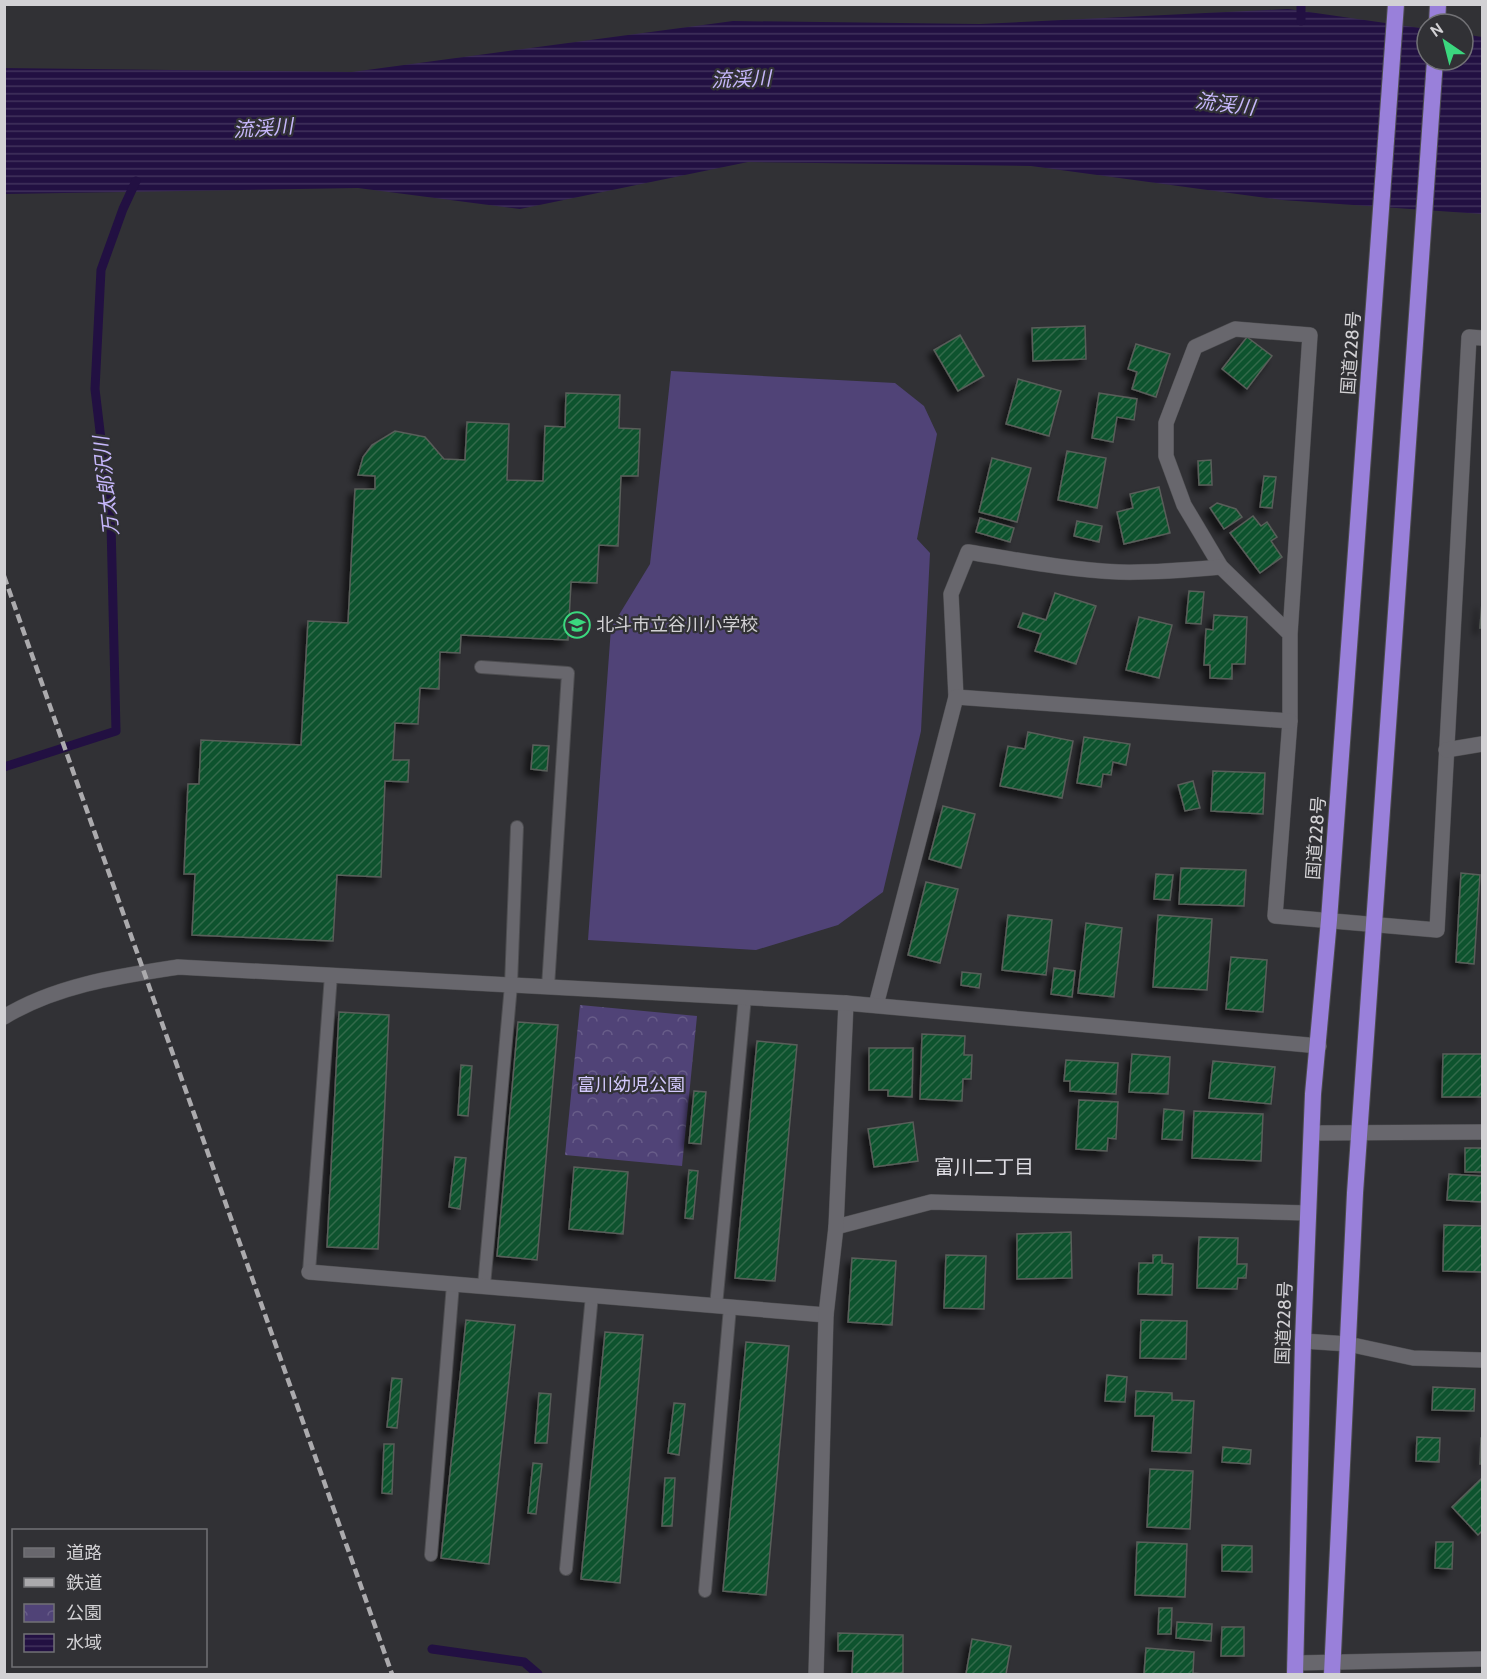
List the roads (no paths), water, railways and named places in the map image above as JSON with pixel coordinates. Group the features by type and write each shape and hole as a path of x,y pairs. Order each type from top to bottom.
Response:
{"highway":[{"name":"国道228号","path":"1295,1669 1303,1341 1313,1094 1329,920 1396,4"},
{"path":"1332,1668 1359,1131 1434,72"}],"street":[{"path":"1290,634 1221,567 1184,506 1166,456 1166,423 1195,347 1235,329 1310,335 1290,634 1290,721 1275,916 1437,930 1469,337 1482,338"},
{"path":"876,1005 956,697 951,594 968,552 1081,569 1120,572 1169,572 1221,567"},
{"path":"956,697 1290,721"},
{"path":"1446,750 1482,744"},
{"path":"4,1017 27,1003 101,980 178,967 876,1005 1319,1046"},
{"path":"816,1674 826,1315 836,1227 846,1003"},
{"path":"1312,1133 1482,1132"},
{"path":"836,1227 931,1202 1308,1213"},
{"path":"309,1272 826,1315"},
{"path":"1303,1341 1348,1344 1413,1358 1482,1360"},
{"path":"1295,1669 1482,1659"}],"lane":[{"path":"482,667 568,673 548,987"},
{"path":"484,1286 511,985 517,827"},
{"path":"309,1272 331,975"},
{"path":"705,1591 745,997"},
{"path":"431,1555 453,1284"},
{"path":"566,1569 592,1295"}],"water":[{"name":"流渓川","path":"1288,9 1415,27 1415,72 1475,72 1475,36 1482,37 1482,214 1282,200 1031,166 748,162 520,209 358,188 5,194 4,68 352,72 733,21 980,24"}],"waterway":[{"path":"1301,4 1301,21"},
{"name":"万太郎沢川","path":"4,767 116,731 111,524 95,389 101,270 123,209 136,181"},
{"path":"432,1649 524,1662 538,1674"}],"railway":[{"path":"4,576 392,1674"}],"place":[{"name":"北斗市立谷川小学校","path":"577,625"}],"district":[{"name":"富川二丁目","path":"984,1167"}],"park label":[{"name":"富川幼児公園","path":"631,1085"}]}
